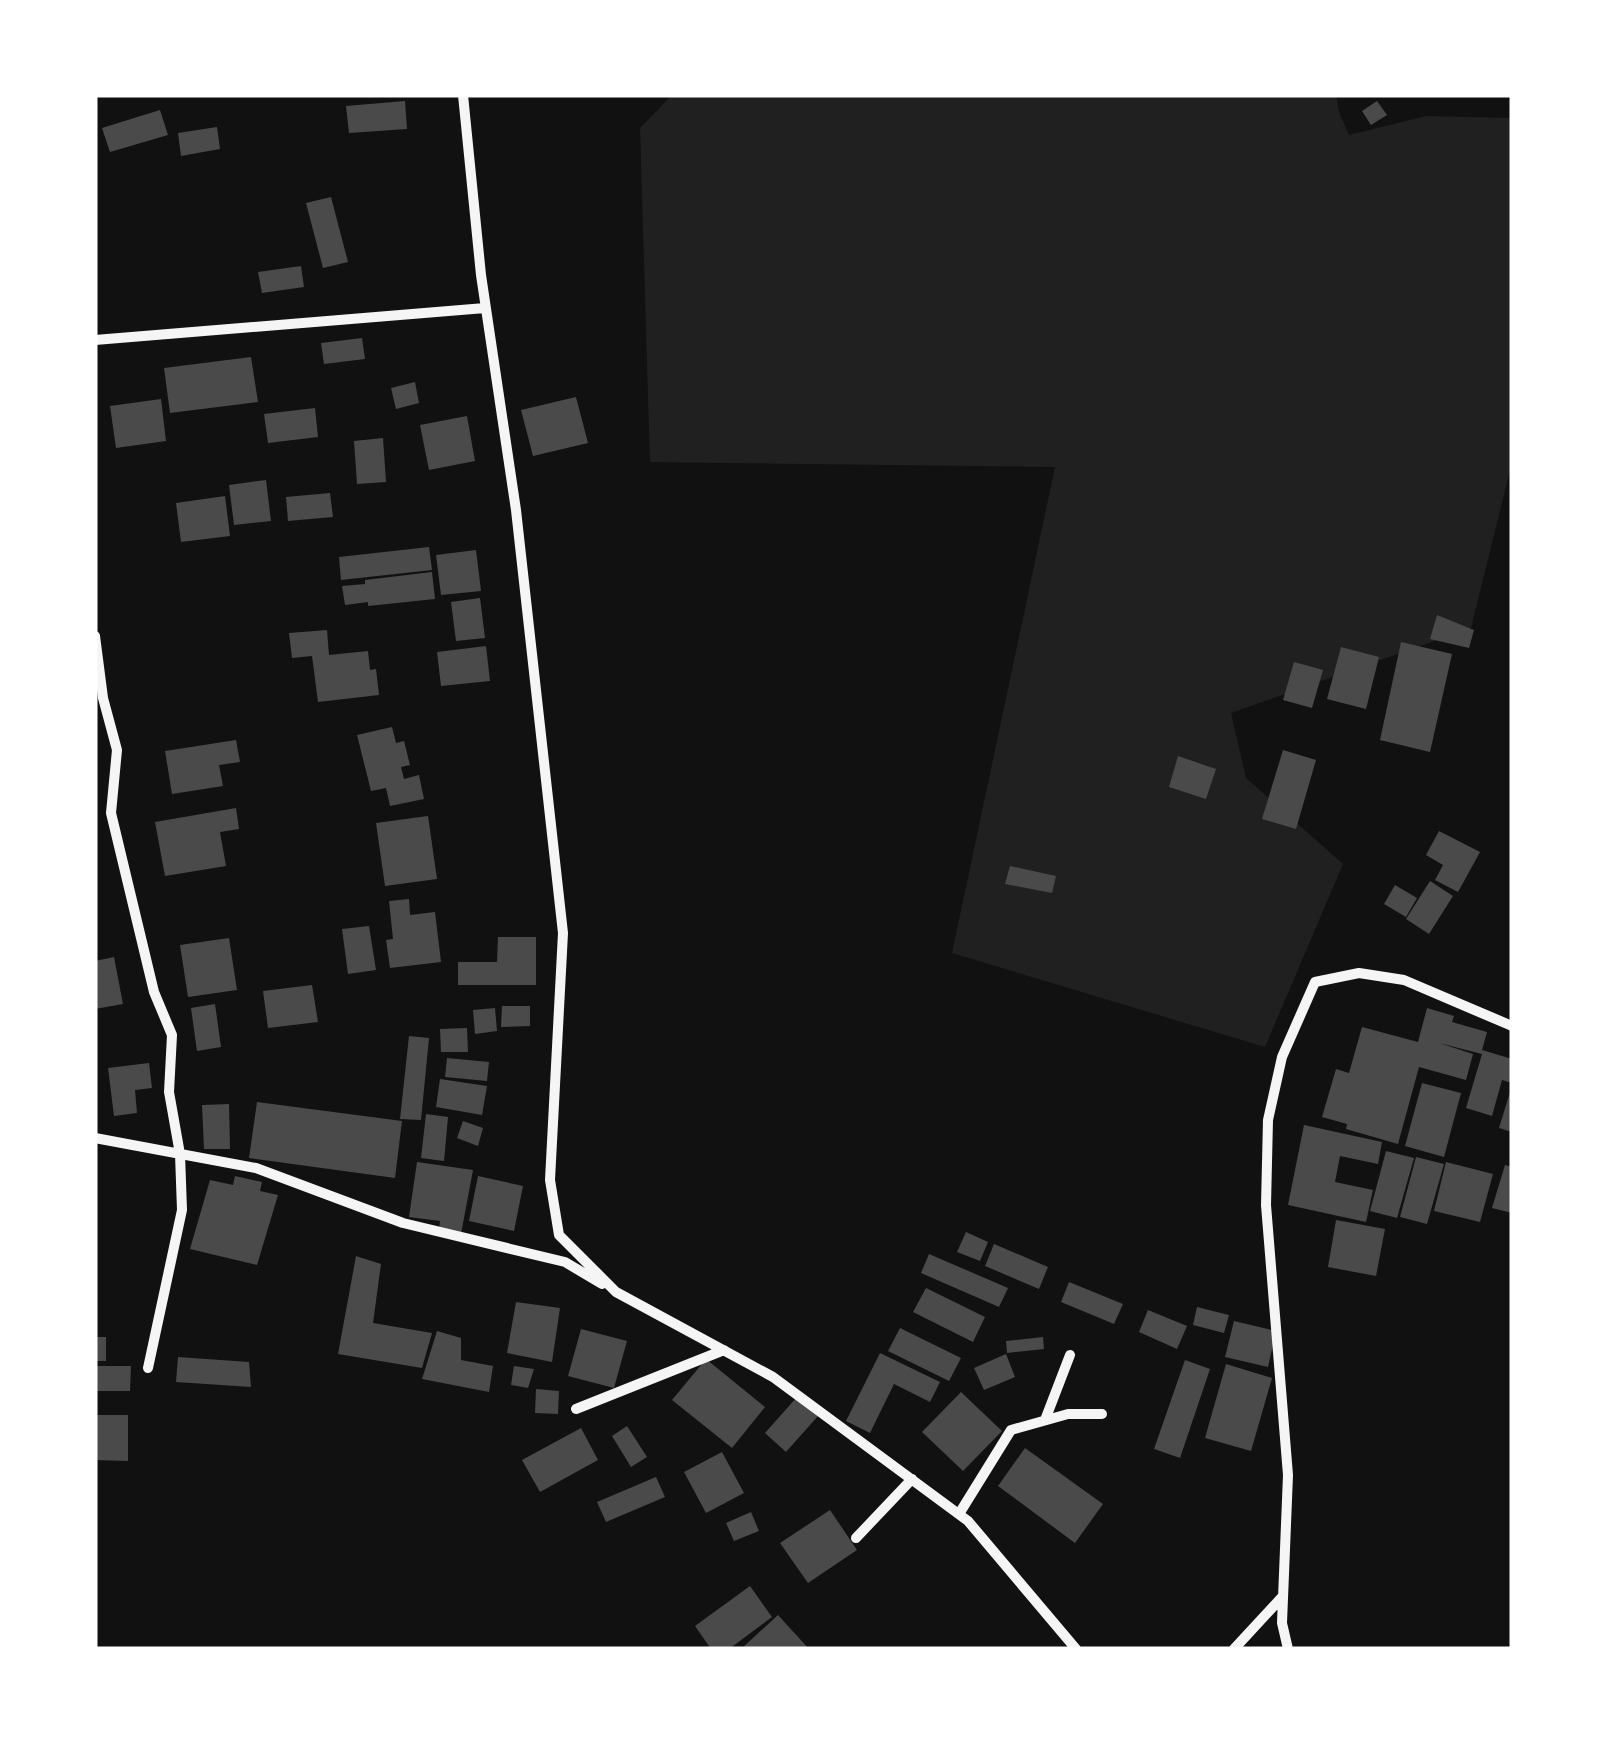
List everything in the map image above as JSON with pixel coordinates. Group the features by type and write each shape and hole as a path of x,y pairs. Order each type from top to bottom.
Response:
{"street":[{"path":"463,95 486,308 516,510 562,933 550,1180 559,1235 616,1292"},
{"path":"95,340 486,308"},
{"path":"95,636 102,698 117,750 111,812 154,992 172,1034 169,1092 180,1154 182,1210 148,1368"},
{"path":"1288,1649 1282,1622 1288,1476 1266,1204 1268,1120 1282,1057 1315,982 1359,973 1404,980 1512,1026"},
{"path":"95,1138 256,1168 403,1223 566,1262 773,1377 959,1514 1076,1649"},
{"path":"576,1408 724,1350"},
{"path":"1044,1420 1070,1355"},
{"path":"959,1514 1011,1430 1068,1414 1102,1414"},
{"path":"856,1538 912,1479"},
{"path":"1234,1649 1283,1596"}],"shaded area":[{"path":"672,95 1336,95 1349,135 1426,116 1512,118 1512,462 1471,628 1231,713 1246,778 1343,864 1265,1047 952,953 1055,467 650,462 640,128"}],"building":[{"path":"405,101 407,129 349,133 346,106"},
{"path":"1377,101 1387,115 1371,125 1362,111"},
{"path":"160,110 168,135 110,152 102,128"},
{"path":"217,127 220,149 181,156 178,133"},
{"path":"331,197 348,262 323,268 306,203"},
{"path":"301,266 304,287 262,293 258,272"},
{"path":"362,338 365,359 324,364 321,343"},
{"path":"251,357 258,402 170,413 164,368"},
{"path":"415,382 419,403 396,409 391,388"},
{"path":"576,397 588,443 533,456 521,410"},
{"path":"161,399 166,441 116,448 110,406"},
{"path":"315,408 318,437 268,443 264,414"},
{"path":"467,416 475,461 429,470 420,425"},
{"path":"383,438 386,482 357,484 354,441"},
{"path":"266,480 271,521 234,525 229,485"},
{"path":"330,493 333,517 288,521 286,497"},
{"path":"225,496 230,536 181,542 176,503"},
{"path":"429,547 432,570 341,580 339,557"},
{"path":"476,550 481,591 441,595 436,555"},
{"path":"432,572 435,599 345,605 342,586"},
{"path":"480,598 485,638 456,641 451,602"},
{"path":"1437,615 1474,630 1469,648 1430,639"},
{"path":"327,630 329,655 368,651 370,670 376,669 379,695 318,702 312,656 292,658 289,633"},
{"path":"1401,642 1452,654 1430,752 1380,740"},
{"path":"486,646 490,681 441,686 437,652"},
{"path":"1341,647 1379,657 1366,709 1327,699"},
{"path":"1294,662 1323,670 1312,708 1283,700"},
{"path":"392,727 396,743 404,741 410,765 401,767 404,779 419,775 424,799 390,806 386,788 371,791 357,735"},
{"path":"236,740 240,762 219,765 223,786 172,794 165,751"},
{"path":"1283,750 1316,760 1296,829 1262,819"},
{"path":"1178,756 1216,769 1206,799 1169,787"},
{"path":"236,808 239,829 220,832 226,866 165,876 155,822"},
{"path":"428,816 437,879 385,886 376,823"},
{"path":"1439,831 1480,852 1458,892 1435,880 1443,865 1426,855"},
{"path":"1010,866 1056,876 1052,893 1005,884"},
{"path":"1430,881 1453,896 1429,934 1406,919"},
{"path":"1395,885 1417,898 1406,917 1384,904"},
{"path":"409,899 410,915 435,912 441,962 390,968 386,940 393,939 389,901"},
{"path":"369,926 376,970 348,974 342,929"},
{"path":"498,937 536,937 536,985 458,985 458,962 497,962"},
{"path":"229,938 237,990 188,997 180,945"},
{"path":"114,957 123,1004 95,1009 95,961"},
{"path":"312,985 318,1022 268,1028 263,991"},
{"path":"215,1004 221,1047 197,1051 191,1008"},
{"path":"502,1006 530,1006 530,1026 501,1027"},
{"path":"495,1008 497,1031 475,1034 473,1010"},
{"path":"1427,1008 1454,1016 1452,1022 1487,1032 1482,1050 1512,1059 1512,1083 1502,1080 1492,1116 1466,1108 1482,1054 1439,1043 1473,1054 1466,1080 1419,1067 1398,1144 1346,1129 1347,1124 1322,1117 1336,1069 1349,1073 1362,1027 1418,1042"},
{"path":"467,1028 468,1052 441,1052 440,1029"},
{"path":"409,1036 429,1038 421,1120 400,1119"},
{"path":"447,1058 489,1062 487,1081 445,1077"},
{"path":"149,1063 152,1088 135,1090 137,1113 114,1116 108,1068"},
{"path":"440,1079 487,1086 482,1115 436,1107"},
{"path":"1422,1083 1461,1093 1444,1157 1405,1146"},
{"path":"1512,1089 1512,1132 1499,1128"},
{"path":"257,1102 402,1121 395,1178 249,1158"},
{"path":"229,1104 230,1149 204,1149 202,1105"},
{"path":"426,1114 448,1117 444,1161 421,1158"},
{"path":"463,1121 483,1128 478,1146 457,1138"},
{"path":"1304,1125 1382,1142 1378,1164 1340,1156 1335,1182 1373,1190 1366,1222 1288,1205"},
{"path":"1386,1151 1414,1158 1397,1218 1370,1211"},
{"path":"1416,1157 1444,1164 1427,1224 1400,1217"},
{"path":"417,1162 473,1170 461,1234 439,1231 440,1221 409,1217"},
{"path":"1446,1162 1493,1174 1480,1222 1434,1211"},
{"path":"1505,1165 1512,1167 1512,1213 1492,1208"},
{"path":"235,1176 262,1182 260,1191 278,1195 257,1265 190,1249 210,1180 233,1185"},
{"path":"478,1176 523,1186 514,1231 469,1221"},
{"path":"1336,1220 1385,1229 1376,1276 1328,1267"},
{"path":"966,1232 988,1242 980,1261 957,1252"},
{"path":"994,1244 1048,1267 1039,1289 985,1266"},
{"path":"929,1254 1008,1288 999,1307 921,1273"},
{"path":"356,1256 381,1264 373,1323 432,1333 422,1368 338,1354"},
{"path":"1069,1282 1123,1304 1114,1324 1061,1302"},
{"path":"926,1288 985,1317 973,1342 913,1312"},
{"path":"516,1302 560,1308 552,1362 507,1353"},
{"path":"1197,1307 1229,1315 1224,1333 1193,1325"},
{"path":"1148,1310 1187,1326 1177,1349 1139,1332"},
{"path":"1234,1321 1276,1331 1268,1367 1225,1357"},
{"path":"900,1328 961,1358 949,1381 888,1351"},
{"path":"581,1329 627,1341 614,1388 568,1376"},
{"path":"437,1331 461,1338 461,1360 493,1366 489,1392 422,1379"},
{"path":"95,1337 106,1337 106,1361 95,1361"},
{"path":"1043,1337 1044,1349 1007,1353 1006,1341"},
{"path":"880,1353 940,1382 930,1402 894,1384 870,1433 846,1421"},
{"path":"1006,1354 1015,1377 984,1390 974,1368"},
{"path":"178,1357 249,1362 251,1387 176,1382"},
{"path":"706,1359 765,1407 732,1448 672,1400"},
{"path":"1185,1360 1210,1369 1180,1458 1154,1449"},
{"path":"1226,1364 1272,1378 1251,1451 1205,1438"},
{"path":"95,1366 131,1366 130,1391 95,1391"},
{"path":"514,1366 534,1369 528,1388 511,1385"},
{"path":"536,1389 559,1391 558,1414 535,1413"},
{"path":"961,1392 1002,1431 963,1471 922,1432"},
{"path":"797,1397 818,1416 786,1452 765,1433"},
{"path":"95,1415 128,1415 128,1461 95,1460"},
{"path":"627,1426 647,1457 631,1467 612,1436"},
{"path":"581,1428 598,1460 540,1492 522,1460"},
{"path":"1025,1448 1103,1504 1075,1543 998,1486"},
{"path":"722,1452 744,1493 706,1513 684,1472"},
{"path":"656,1477 665,1497 606,1522 597,1502"},
{"path":"830,1510 857,1550 808,1583 780,1543"},
{"path":"751,1512 759,1531 734,1541 726,1523"},
{"path":"750,1586 772,1617 729,1649 711,1649 695,1626"},
{"path":"778,1615 809,1649 741,1649"}]}
